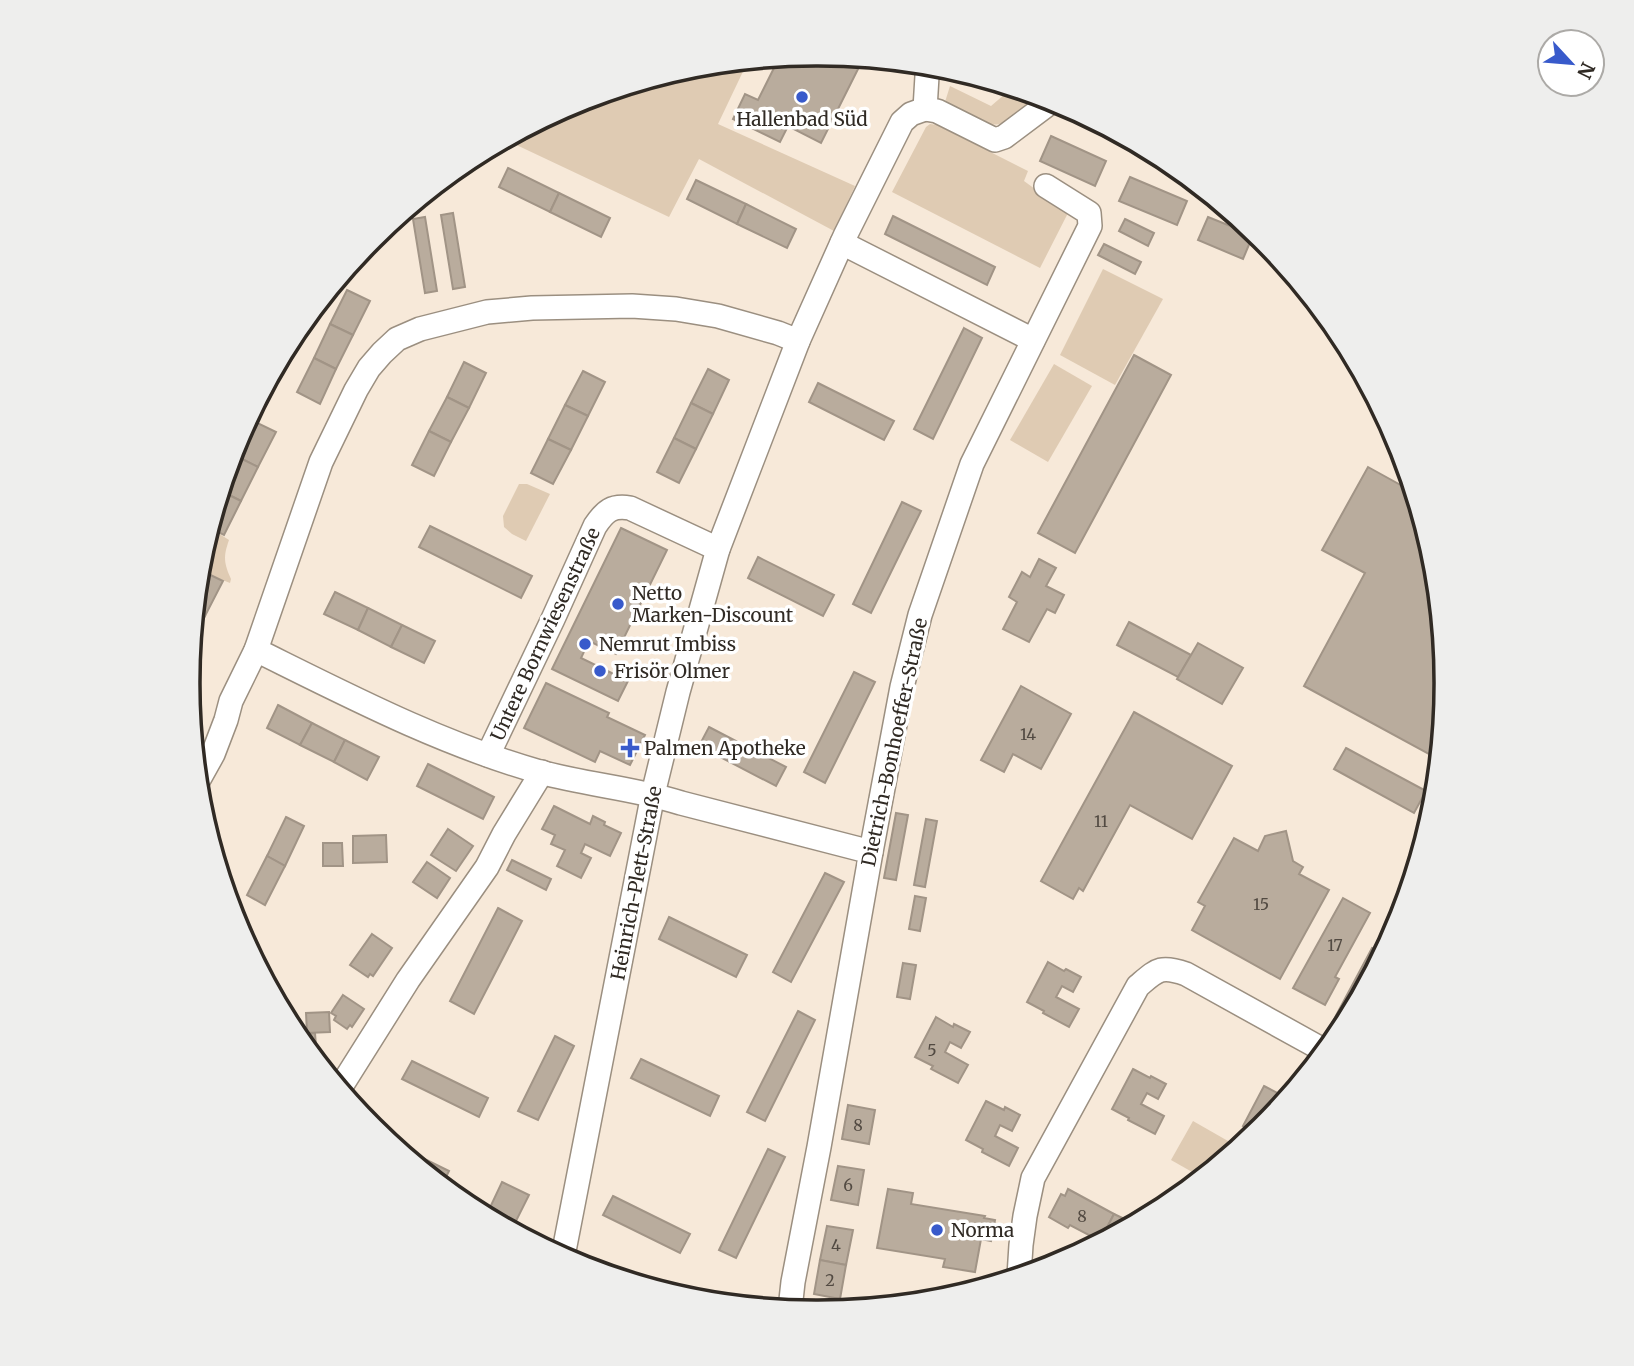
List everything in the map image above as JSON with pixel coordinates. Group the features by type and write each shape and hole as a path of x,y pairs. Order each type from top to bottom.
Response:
{"street":[{"path":"927,76 925,109 937,111 995,140 1004,137 1042,109"},
{"name":"Heinrich-Plett-Straße","path":"564,1245 653,794 718,549 798,341 842,243 902,122 911,114 925,109"},
{"name":"Dietrich-Bonhoeffer-Straße","path":"791,1299 902,687 920,615 972,464 1090,226 1089,213 1046,186"},
{"path":"842,243 1033,340"},
{"path":"206,766 231,701 256,650 321,462 369,368 397,339 420,329 487,312 532,308 632,306 676,309 718,316 798,341"},
{"name":"Untere Bornwiesenstraße","path":"488,755 603,514 619,506 630,508 718,549"},
{"path":"256,650 425,732 488,755 542,772 653,794 871,852"},
{"path":"345,1080 408,981 486,867 542,772"},
{"path":"1020,1265 1024,1216 1033,1178 1138,986 1156,971 1171,969 1186,974 1315,1046"}],"shaded area":[{"path":"743,71 718,124 855,186 834,231 699,159 669,217 516,145 581,113 619,99 697,78"},
{"path":"950,86 991,106 1003,96 1029,104 1009,120 988,124 945,102"},
{"path":"930,124 937,125 1028,171 1024,181 1068,213 1040,268 892,192"},
{"path":"1103,269 1163,299 1115,385 1060,355"},
{"path":"1054,364 1092,386 1048,462 1010,440"},
{"path":"519,484 527,484 550,494 526,541 504,527 503,516"},
{"path":"219,534 229,540 225,560 230,583 210,575"},
{"path":"1193,1121 1229,1142 1192,1172 1171,1160"}],"building":[{"name":"Hallenbad Süd","path":"817,66 858,68 821,143 788,126 780,142 733,119 745,94 758,100 774,68"},
{"path":"1051,136 1106,161 1095,186 1040,161"},
{"path":"508,168 559,193 550,212 499,187"},
{"path":"1130,177 1187,201 1177,225 1119,201"},
{"path":"696,180 746,204 737,224 687,199"},
{"path":"559,193 610,218 601,237 550,212"},
{"path":"746,204 796,229 787,248 737,224"},
{"path":"453,213 465,287 453,289 441,215"},
{"path":"893,216 995,267 987,285 885,234"},
{"path":"425,217 437,291 425,293 413,219"},
{"path":"1208,217 1230,226 1249,244 1243,259 1198,240"},
{"path":"1125,219 1154,233 1148,246 1119,231"},
{"path":"1104,244 1141,262 1135,274 1098,255"},
{"path":"347,290 370,301 353,335 330,324"},
{"path":"330,324 353,335 336,369 314,358"},
{"path":"964,328 982,338 933,439 914,429"},
{"path":"1134,355 1171,375 1075,553 1038,533"},
{"path":"314,358 336,369 320,404 297,392"},
{"path":"464,362 486,373 469,408 447,397"},
{"path":"708,369 729,380 713,414 691,403"},
{"path":"583,371 605,382 588,416 565,405"},
{"path":"818,383 894,421 884,440 809,402"},
{"path":"447,397 469,408 451,442 429,431"},
{"path":"691,403 713,414 696,449 674,438"},
{"path":"565,405 588,416 571,450 548,439"},
{"path":"258,423 276,432 258,467 242,459"},
{"path":"429,431 451,442 434,476 412,465"},
{"path":"674,438 696,449 679,483 657,472"},
{"path":"548,439 571,450 553,484 531,473"},
{"path":"242,459 258,467 241,501 230,495"},
{"path":"1368,467 1401,485 1422,563 1428,603 1434,683 1429,754 1304,686 1365,573 1322,550"},
{"path":"230,495 241,501 224,535 220,533"},
{"path":"902,502 921,511 871,613 853,604"},
{"path":"430,526 532,576 521,598 419,547"},
{"path":"621,528 667,550 616,654 589,641 581,658 628,681 618,701 552,669"},
{"path":"758,557 834,595 823,616 748,578"},
{"path":"1039,559 1056,568 1046,586 1064,595 1055,613 1047,609 1029,642 1003,629 1017,602 1009,597 1022,572 1030,577"},
{"path":"210,575 223,581 205,616 206,603"},
{"path":"335,592 368,608 358,630 324,614"},
{"path":"368,608 402,625 391,647 358,630"},
{"path":"1129,622 1191,655 1178,677 1117,645"},
{"path":"402,625 435,641 424,663 391,647"},
{"path":"1198,643 1243,668 1222,704 1177,679"},
{"path":"854,672 875,682 825,783 804,772"},
{"path":"546,683 609,713 607,717 645,735 630,765 600,751 595,762 524,728"},
{"path":"1021,686 1071,714 1041,769 1013,754 1004,772 981,760"},
{"path":"278,705 312,723 300,745 267,728"},
{"path":"1134,712 1232,766 1192,839 1130,805 1083,891 1079,888 1073,899 1041,881"},
{"path":"312,723 345,740 334,762 300,745"},
{"path":"709,727 786,767 776,786 699,746"},
{"path":"345,740 379,757 367,780 334,762"},
{"path":"1346,748 1424,790 1423,797 1414,813 1334,769"},
{"path":"428,764 494,797 483,819 417,786"},
{"path":"554,806 590,824 593,816 621,833 610,856 585,844 581,853 591,858 581,878 557,866 565,850 551,844 555,835 542,829"},
{"path":"896,813 908,815 896,880 884,878"},
{"path":"286,817 304,826 285,866 267,856"},
{"path":"926,819 937,821 925,887 914,885"},
{"path":"448,829 473,846 456,871 431,855"},
{"path":"1286,831 1293,861 1303,867 1299,874 1329,890 1280,979 1192,930 1205,906 1198,902 1234,838 1258,851 1265,836"},
{"path":"386,835 387,862 353,863 353,836"},
{"path":"323,843 342,843 343,866 323,866"},
{"path":"267,856 285,866 265,905 247,895"},
{"path":"512,860 551,879 546,890 507,870"},
{"path":"427,862 450,878 437,898 413,882"},
{"path":"825,873 844,882 791,982 773,972"},
{"path":"915,896 926,898 920,931 909,929"},
{"path":"1343,898 1370,913 1335,977 1339,979 1325,1005 1293,988"},
{"path":"498,908 522,921 474,1014 450,1001"},
{"path":"669,917 747,955 736,977 659,939"},
{"path":"372,934 392,948 373,976 370,974 368,977 350,965"},
{"path":"1372,948 1373,949 1351,991 1334,1020"},
{"path":"1048,962 1081,977 1073,992 1062,986 1056,997 1079,1009 1069,1027 1027,1002"},
{"path":"903,963 916,965 910,999 897,997"},
{"path":"343,995 364,1009 352,1027 350,1025 347,1029 334,1020 336,1016 331,1013"},
{"path":"798,1011 815,1020 765,1121 747,1112"},
{"path":"329,1012 330,1032 309,1033 306,1013"},
{"path":"936,1017 953,1027 954,1024 970,1032 961,1048 950,1042 945,1052 968,1065 958,1083 915,1057"},
{"path":"555,1036 574,1046 538,1120 518,1111"},
{"path":"641,1059 719,1096 710,1116 631,1078"},
{"path":"412,1061 488,1098 479,1117 402,1079"},
{"path":"1133,1069 1166,1084 1158,1099 1147,1093 1141,1104 1164,1116 1155,1134 1112,1109"},
{"path":"1264,1086 1277,1093 1253,1119 1243,1126"},
{"path":"986,1101 1020,1115 1012,1131 1000,1125 995,1136 1018,1148 1009,1166 966,1140"},
{"path":"848,1105 875,1110 869,1144 842,1139"},
{"path":"768,1149 785,1157 736,1258 719,1250"},
{"path":"428,1161 449,1171 447,1176"},
{"path":"838,1166 864,1170 858,1205 831,1200"},
{"path":"502,1182 529,1195 516,1221 491,1206"},
{"name":"Norma","path":"888,1189 913,1193 911,1204 995,1220 991,1241 981,1239 975,1272 943,1267 945,1259 877,1248"},
{"path":"1068,1189 1114,1214 1108,1226 1090,1236 1070,1225 1068,1228 1049,1217 1061,1194 1065,1196"},
{"path":"613,1196 690,1234 680,1253 603,1215"},
{"path":"1114,1214 1123,1218 1108,1226"},
{"path":"827,1226 853,1230 846,1265 820,1260"},
{"path":"820,1260 846,1265 840,1299 814,1294"}],"place":[{"name":"Hallenbad Süd","path":"802,97"},
{"name":"Netto Marken-Discount","path":"618,604"},
{"name":"Nemrut Imbiss","path":"585,644"},
{"name":"Frisör Olmer","path":"600,671"},
{"name":"Palmen Apotheke","path":"630,748"},
{"name":"Norma","path":"937,1230"}]}
